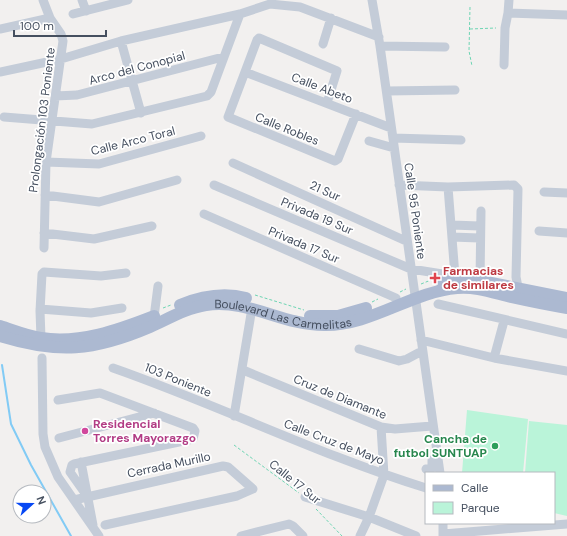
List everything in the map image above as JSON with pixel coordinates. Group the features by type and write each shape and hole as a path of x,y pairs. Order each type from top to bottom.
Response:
{"main road":[{"name":"Boulevard Las Carmelitas","path":"0,336 48,347 74,348 100,345 125,337 193,309 235,300 252,308 281,318 310,325 337,325 363,318 414,292 456,278 480,280 522,292 567,308"},
{"name":"Boulevard Las Carmelitas","path":"0,326 41,338 64,339 101,335 205,296 235,300 290,312 323,317 352,313 393,296 414,292 448,289 465,288 522,292 567,298"}],"street":[{"name":"Prolongación 103 Poniente","path":"43,0 50,18 62,37 61,59 46,162 44,248"},
{"path":"82,0 86,11"},
{"path":"73,14 128,0"},
{"name":"Calle 95 Poniente","path":"372,0 380,42 406,241 414,292 425,340 422,351 440,472"},
{"path":"504,65 505,28 509,0"},
{"path":"0,72 61,59 121,41 240,14 270,4 301,4 380,42 445,47"},
{"path":"508,13 567,15"},
{"path":"4,116 84,124 141,113 209,94 240,14"},
{"path":"0,29 50,18"},
{"path":"323,44 331,18"},
{"path":"245,72 257,40 260,38 337,71 327,103"},
{"path":"121,41 141,113"},
{"name":"Arco del Conopial","path":"56,96 77,95 133,82 223,57"},
{"name":"Calle Abeto","path":"245,72 391,128"},
{"name":"Calle Robles","path":"245,72 228,114 229,119 332,160 338,159 356,114"},
{"path":"387,92 455,90"},
{"name":"Calle Arco Toral","path":"46,162 99,164 201,136"},
{"path":"393,138 461,140"},
{"path":"369,141 394,148"},
{"name":"21 Sur","path":"233,163 406,241"},
{"path":"45,195 99,202 177,180"},
{"name":"Privada 19 Sur","path":"214,185 411,269 456,278"},
{"path":"399,185 448,187 514,185 518,189 516,277 522,292"},
{"path":"448,187 456,278"},
{"path":"544,192 567,193"},
{"path":"480,280 479,226 481,210"},
{"name":"Privada 17 Sur","path":"204,214 393,296"},
{"path":"452,225 479,226"},
{"path":"44,233 94,239 152,226"},
{"path":"539,231 567,232"},
{"path":"452,237 479,238"},
{"path":"41,338 40,308 42,274 46,272 101,276 126,273"},
{"path":"154,314 158,286"},
{"path":"438,304 504,321 567,334"},
{"path":"40,308 91,313 122,308"},
{"path":"234,416 243,370 252,308"},
{"path":"494,358 504,321"},
{"path":"425,340 494,358 567,372"},
{"path":"358,349 399,361 407,359 422,351"},
{"path":"42,358 43,434 45,447 58,477 96,533"},
{"name":"103 Poniente","path":"113,368 151,381 234,416"},
{"name":"Cruz de Diamante","path":"243,370 381,427 395,429 432,426"},
{"path":"58,400 100,393 193,428 195,431 193,439 72,465 70,472 87,496 96,533"},
{"path":"59,438 154,413"},
{"name":"Calle Cruz de Mayo","path":"234,416 384,475 425,488"},
{"path":"360,536 369,517 384,475 381,427"},
{"path":"426,470 432,468 432,460 437,458"},
{"name":"Cerrada Murillo","path":"74,500 223,466 228,467 252,487 252,491 238,496 105,526"},
{"path":"305,497 369,517 416,536"},
{"path":"241,536 289,524 303,536"},
{"path":"443,524 443,535 517,526 567,524"},
{"path":"517,526 518,536"}],"path":[{"path":"470,7 469,51 472,66"},
{"path":"469,29 505,28"},
{"path":"368,303 414,292 436,279"},
{"path":"250,293 308,311"},
{"path":"154,314 175,303"},
{"name":"Calle 17 Sur","path":"234,445 305,497"},
{"name":"Calle 17 Sur","path":"316,508 342,536"}],"green space":[{"name":"Cancha de futbol SUNTUAP","path":"467,410 528,419 523,472 462,472"},
{"path":"529,421 567,425 567,516 555,513 555,472 525,472"}],"waterway":[{"path":"2,365 11,424 31,465 71,536"}],"place":[{"name":"Farmacias de similares","path":"435,278"},
{"name":"Residencial Torres Mayorazgo","path":"85,431"},
{"name":"Cancha de futbol SUNTUAP","path":"495,446"}]}
